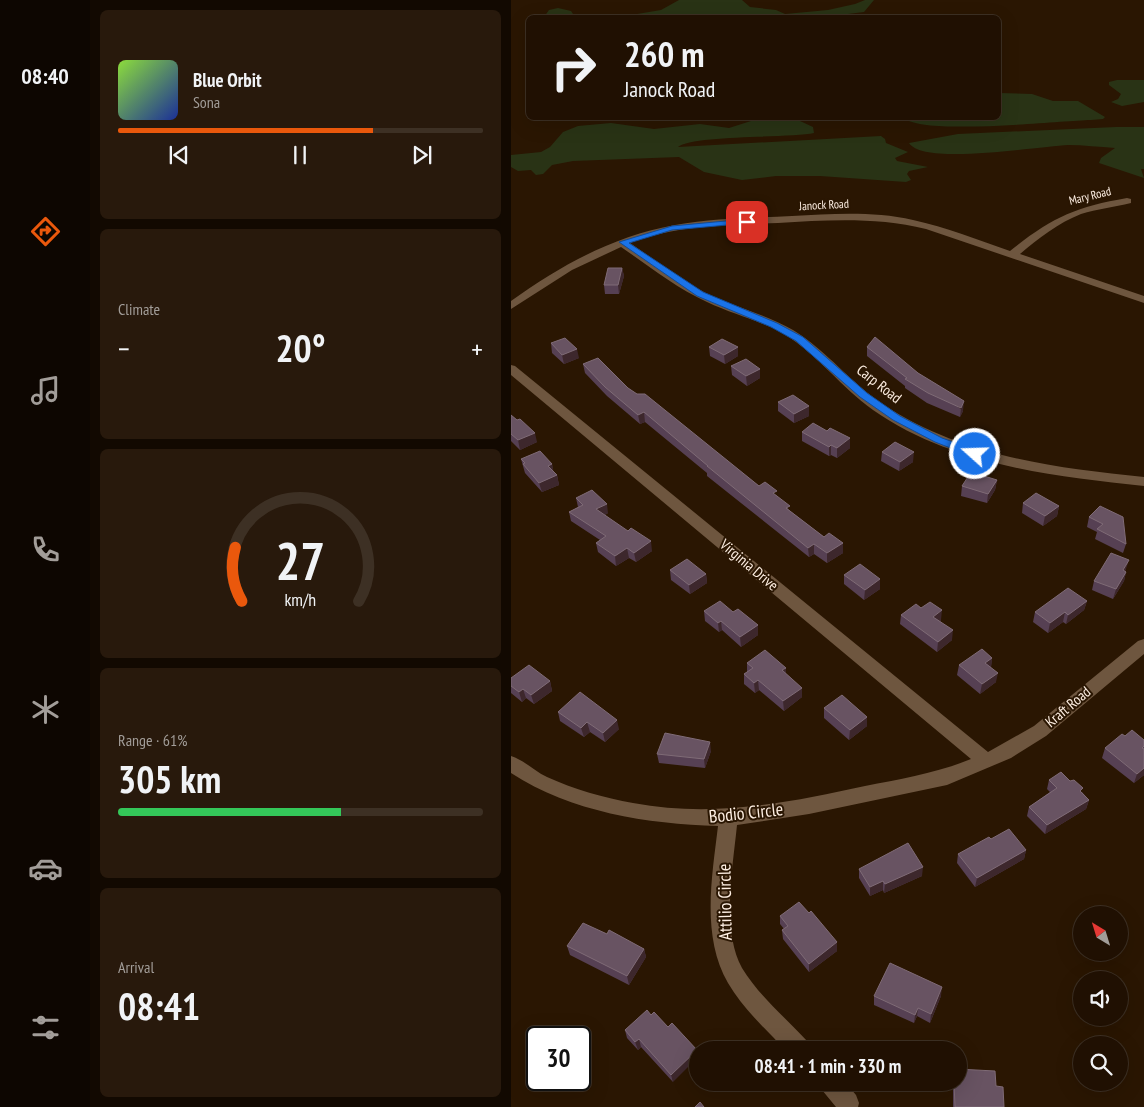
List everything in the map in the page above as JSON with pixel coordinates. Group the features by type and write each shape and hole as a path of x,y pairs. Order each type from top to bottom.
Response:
{"street":[{"name":"Mary Road","path":"1012,255 1050,224 1068,214 1127,200"},
{"name":"Janock Road","path":"511,306 572,266 623,242 657,232 686,226 870,216 921,224 1144,300"},
{"name":"Carp Road","path":"623,242 700,294 774,325 800,339 878,407 924,433 963,450 1012,464 1056,473 1144,482"},
{"name":"Virginia Drive","path":"511,369 986,761"},
{"name":"Kraft Road","path":"986,761 1005,754 1034,735 1144,644"},
{"name":"Bodio Circle","path":"511,763 539,782 587,799 624,809 680,817 728,818 863,796 947,777 986,761"},
{"name":"Attilio Circle","path":"728,818 721,883 722,932 730,966 749,993 792,1041"},
{"path":"838,1091 848,1103"}],"green space":[{"path":"679,0 742,0 750,7 776,10 785,14 828,10 865,0 874,0 864,12 840,15 631,15 661,10"},
{"path":"558,8 571,11 574,15 545,15 549,10"},
{"path":"1117,80 1144,80 1144,102 1122,106 1111,102 1118,99 1121,94 1109,85 1109,82"},
{"path":"1001,93 1032,94 1053,101 1078,101 1105,117 1103,119 1091,120 994,126 965,127 918,124 908,120 1001,120"},
{"path":"801,120 813,127 814,133 701,140 678,147 881,136 885,139 886,143 908,152 895,158 897,161 928,167 909,171 907,174 911,180 906,182 820,176 776,176 742,180 704,172 679,157 573,161 552,165 543,174 536,175 531,170 518,171 511,167 511,155 541,152 550,147 563,132 578,126 611,123 654,129 700,124 729,128 751,121"},
{"path":"1144,127 1144,169 1141,169 1144,178 1099,163 1101,158 1115,148 1068,145 958,154 919,150 909,143 958,134"}],"building":[{"path":"608,268 622,268 618,285 604,285"},
{"path":"875,337 918,373 964,401 961,408 928,393 905,379 907,378 867,347"},
{"path":"565,338 577,349 562,355 551,343"},
{"path":"722,339 738,347 724,355 709,347"},
{"path":"598,358 628,388 637,394 645,394 759,486 765,482 777,491 773,493 790,506 786,508 824,537 829,533 843,543 827,553 814,544 808,548 644,412 638,415 605,387 583,364"},
{"path":"746,359 760,369 746,376 731,366"},
{"path":"793,395 809,406 794,414 778,402"},
{"path":"511,415 517,420 520,419 535,433 518,440 511,434"},
{"path":"813,423 827,431 830,428 850,438 837,448 831,445 829,447 802,432"},
{"path":"895,442 914,452 900,462 882,452"},
{"path":"540,451 552,464 548,466 557,475 539,483 521,459"},
{"path":"971,472 997,480 988,494 962,486"},
{"path":"592,490 607,504 596,509 628,531 631,528 651,541 634,553 627,548 615,556 596,543 606,536 569,512 583,505 576,498"},
{"path":"1036,493 1059,506 1045,516 1023,503"},
{"path":"1100,506 1123,517 1126,544 1097,529 1103,524 1089,517"},
{"path":"1111,553 1129,560 1123,570 1126,572 1116,589 1094,581"},
{"path":"687,559 706,574 689,585 670,570"},
{"path":"860,564 880,579 865,590 844,575"},
{"path":"1068,588 1087,601 1068,615 1065,612 1050,623 1035,612"},
{"path":"720,601 733,612 738,609 758,625 740,637 721,621 718,623 704,611"},
{"path":"930,602 942,610 933,617 953,630 938,642 901,615 916,604 921,608"},
{"path":"982,649 992,658 985,663 998,673 982,684 959,665"},
{"path":"765,650 786,668 782,670 802,688 783,701 758,680 754,683 744,674 753,668 747,663"},
{"path":"529,665 550,681 531,695 523,689 519,692 511,686 511,678"},
{"path":"580,692 617,720 603,733 587,722 581,728 558,712"},
{"path":"842,695 867,717 850,730 824,708"},
{"path":"1132,730 1144,740 1142,748 1144,749 1144,768 1137,774 1105,748 1122,734 1125,736"},
{"path":"665,733 710,742 704,759 657,754"},
{"path":"1061,772 1070,781 1074,780 1083,788 1080,791 1089,800 1047,825 1029,807 1057,788 1049,780"},
{"path":"1009,829 1026,850 977,878 958,854 989,837 991,839"},
{"path":"908,843 923,867 885,884 883,881 870,887 859,869"},
{"path":"799,902 809,913 811,911 837,942 809,964 782,930 788,926 780,916"},
{"path":"583,923 607,934 609,930 644,949 627,976 567,946"},
{"path":"890,963 942,987 931,1014 918,1008 915,1015 874,996"},
{"path":"647,1010 651,1015 654,1012 668,1027 672,1023 689,1041 689,1058 671,1075 639,1039 635,1042 625,1030"},
{"path":"967,1070 995,1071 996,1086 1003,1087 1004,1107 955,1107 954,1091 967,1091"},
{"path":"700,1102 704,1107 695,1107"}],"route":[{"path":"747,222 672,228 623,242 700,294 734,310 774,325 800,339 878,407 917,430 975,454"}]}
